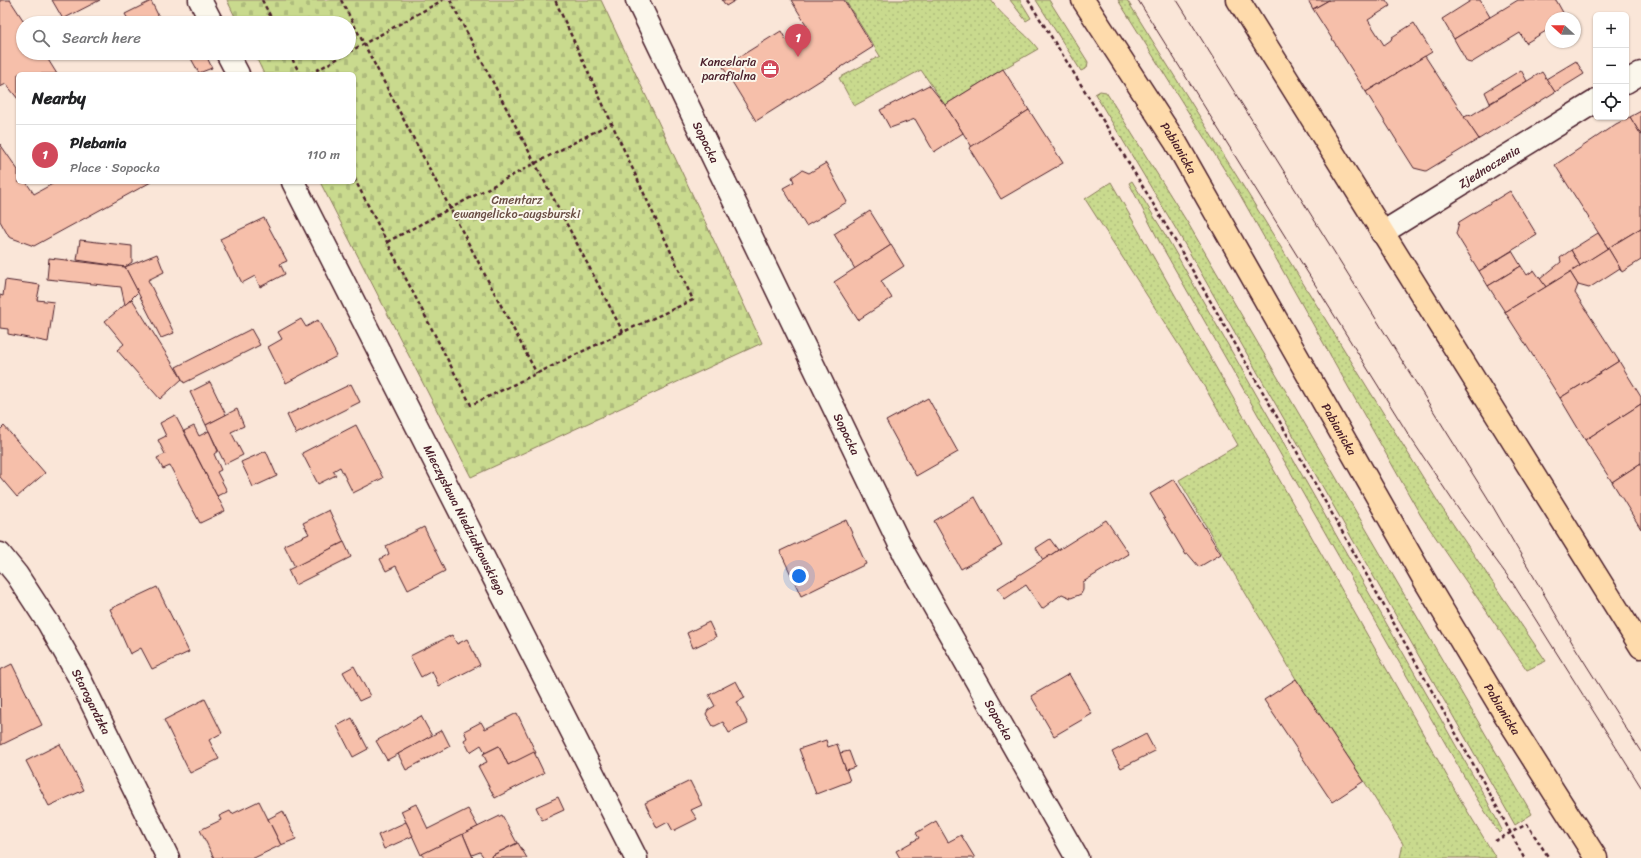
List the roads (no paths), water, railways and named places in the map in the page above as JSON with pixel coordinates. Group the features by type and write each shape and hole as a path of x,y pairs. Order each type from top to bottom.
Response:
{"main road":[{"name":"Pabianicka","path":"1083,0 1176,143 1425,581 1504,713 1596,858"},
{"path":"1238,0 1641,647"}],"street":[{"path":"200,0 208,16"},
{"name":"Sopocka","path":"637,0 905,555 1077,858"},
{"path":"231,60 237,72"},
{"path":"1629,80 1641,73"},
{"name":"Zjednoczenia","path":"1382,233 1593,103"},
{"name":"Mieczysława Niedziałkowskiego","path":"294,184 636,858"},
{"name":"Starogardzka","path":"0,554 17,576 49,624 78,675 168,858"}],"tram line":[{"path":"1138,0 1410,437 1459,510 1512,582 1641,787"},
{"path":"1177,0 1489,500 1573,644 1641,752"}],"place":[{"name":"Plebania","path":"798,57"},
{"name":"Kancelaria parafialna","path":"770,69"}],"park label":[{"name":"Cmentarz ewangelicko-augsburski","path":"517,207"}]}
